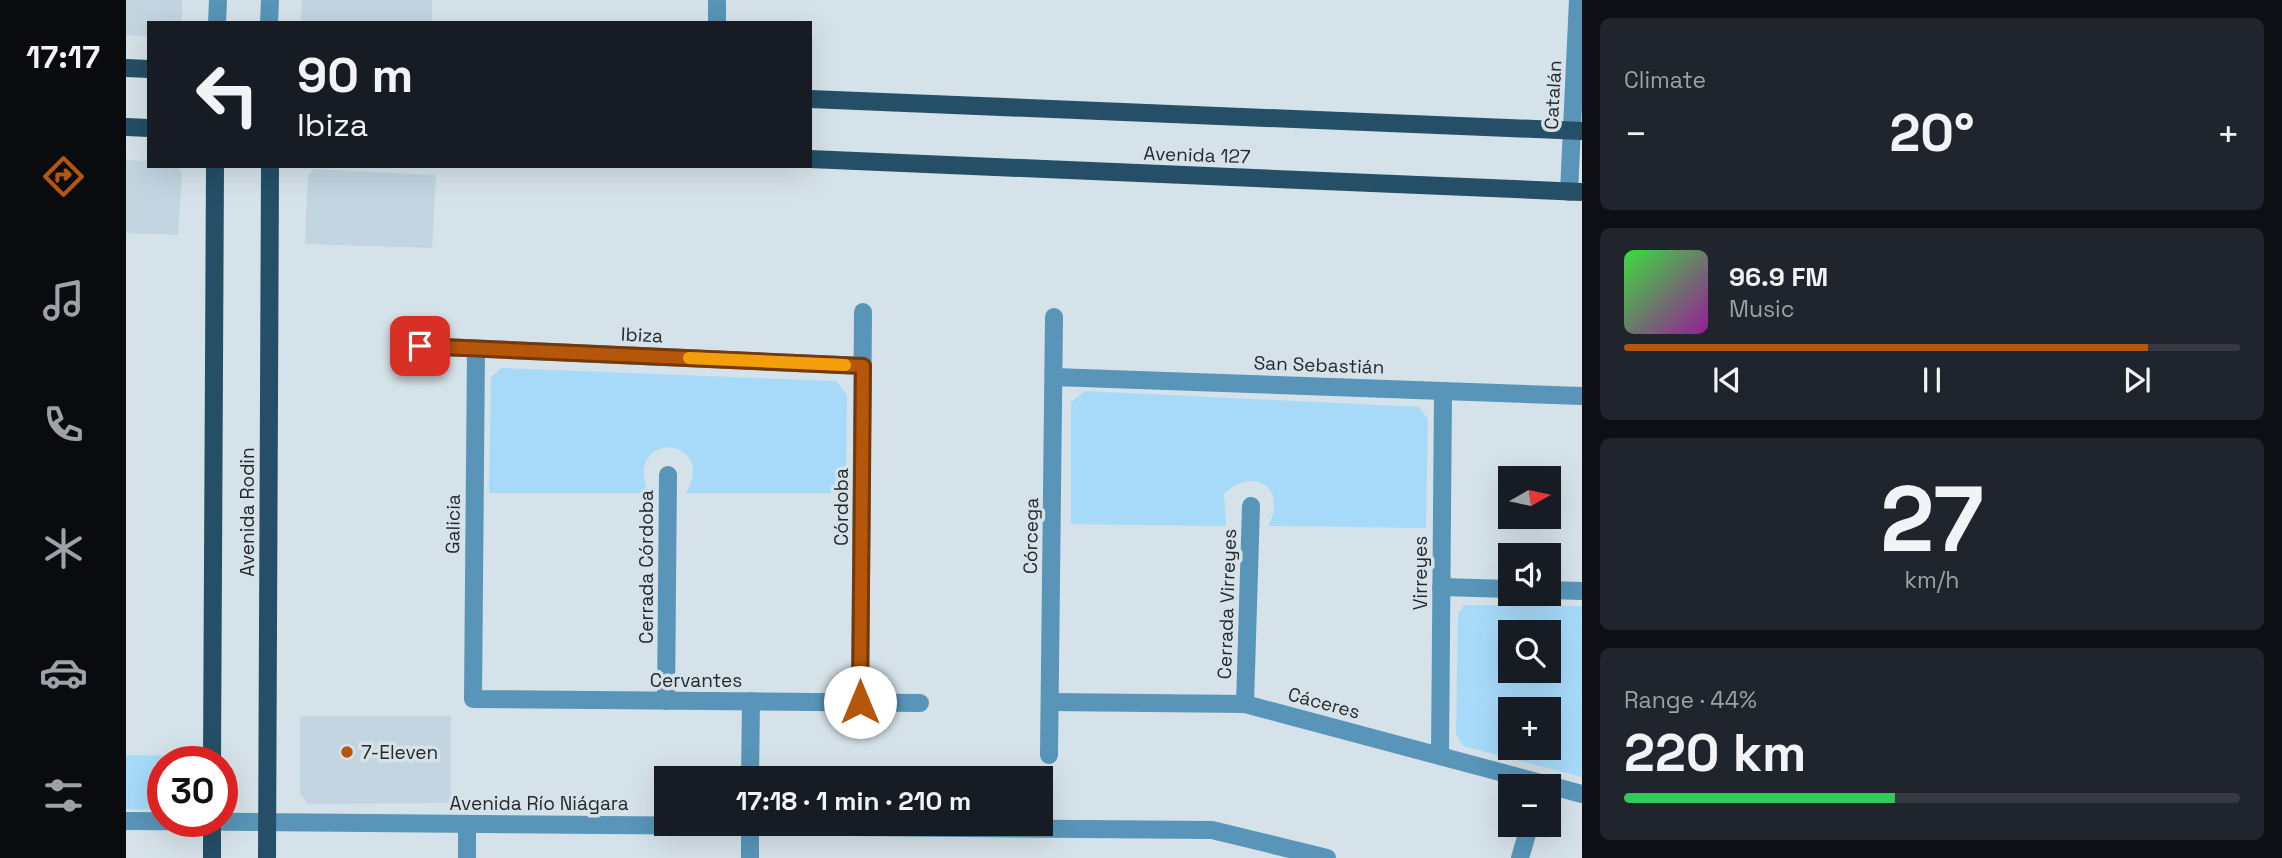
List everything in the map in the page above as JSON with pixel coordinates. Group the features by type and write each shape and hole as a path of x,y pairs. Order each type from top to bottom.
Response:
{"main road":[{"path":"126,68 147,69"},
{"name":"Avenida 127","path":"812,99 1577,131"},
{"path":"126,127 147,128"},
{"name":"Avenida 127","path":"812,159 1575,192"},
{"name":"Avenida Rodin","path":"212,746 215,168"},
{"name":"Avenida Rodin","path":"267,858 270,168"},
{"path":"212,837 212,858"}],"street":[{"path":"217,21 218,0"},
{"path":"269,21 270,0"},
{"path":"717,0 717,21"},
{"name":"Catalán","path":"1575,192 1578,0"},
{"name":"Córdoba","path":"860,702 863,312"},
{"name":"Córcega","path":"1049,755 1054,317"},
{"name":"Ibiza","path":"420,346 863,366"},
{"name":"Galicia","path":"472,699 476,349"},
{"name":"San Sebastián","path":"1054,377 1582,396"},
{"name":"Virreyes","path":"1440,756 1443,391"},
{"name":"Cerrada Córdoba","path":"666,701 668,475"},
{"name":"Cerrada Virreyes","path":"1245,704 1251,506"},
{"path":"1441,587 1498,589"},
{"path":"1561,590 1582,591"},
{"name":"Cervantes","path":"472,699 920,703"},
{"path":"750,766 751,701"},
{"name":"Cáceres","path":"1049,702 1245,704 1505,774"},
{"name":"Cáceres","path":"1561,789 1582,794"},
{"name":"Avenida Río Niágara","path":"126,821 147,821"},
{"name":"Avenida Río Niágara","path":"238,821 654,825"},
{"path":"467,824 467,858"},
{"name":"Avenida Río Niágara","path":"1053,828 1212,830 1327,858"},
{"path":"750,836 750,858"},
{"path":"1520,858 1526,837"}],"shaded area":[{"path":"126,0 182,0 182,21 147,21 147,36 126,35"},
{"path":"302,0 432,0 432,21 301,21"},
{"path":"126,160 147,161 147,168 178,168 182,173 178,235 126,233"},
{"path":"314,169 436,175 432,248 305,244 308,175"},
{"path":"501,368 836,381 847,395 846,493 686,493 693,474 690,460 682,451 670,448 658,450 648,458 644,472 648,493 489,493 491,377"},
{"path":"1085,391 1419,407 1428,419 1426,528 1268,526 1274,501 1265,485 1257,482 1236,486 1224,494 1226,526 1071,524 1071,402"},
{"path":"1464,605 1582,606 1582,777 1517,760 1561,760 1561,697 1498,697 1498,755 1463,746 1456,734 1458,614"},
{"path":"300,716 451,716 451,803 308,804 300,794"},
{"path":"126,755 147,755 147,810 126,809"}],"slow traffic":[{"path":"689,358 845,365"}],"place":[{"name":"7-Eleven","path":"347,752"}],"route":[{"path":"420,346 863,366 860,702"}]}
